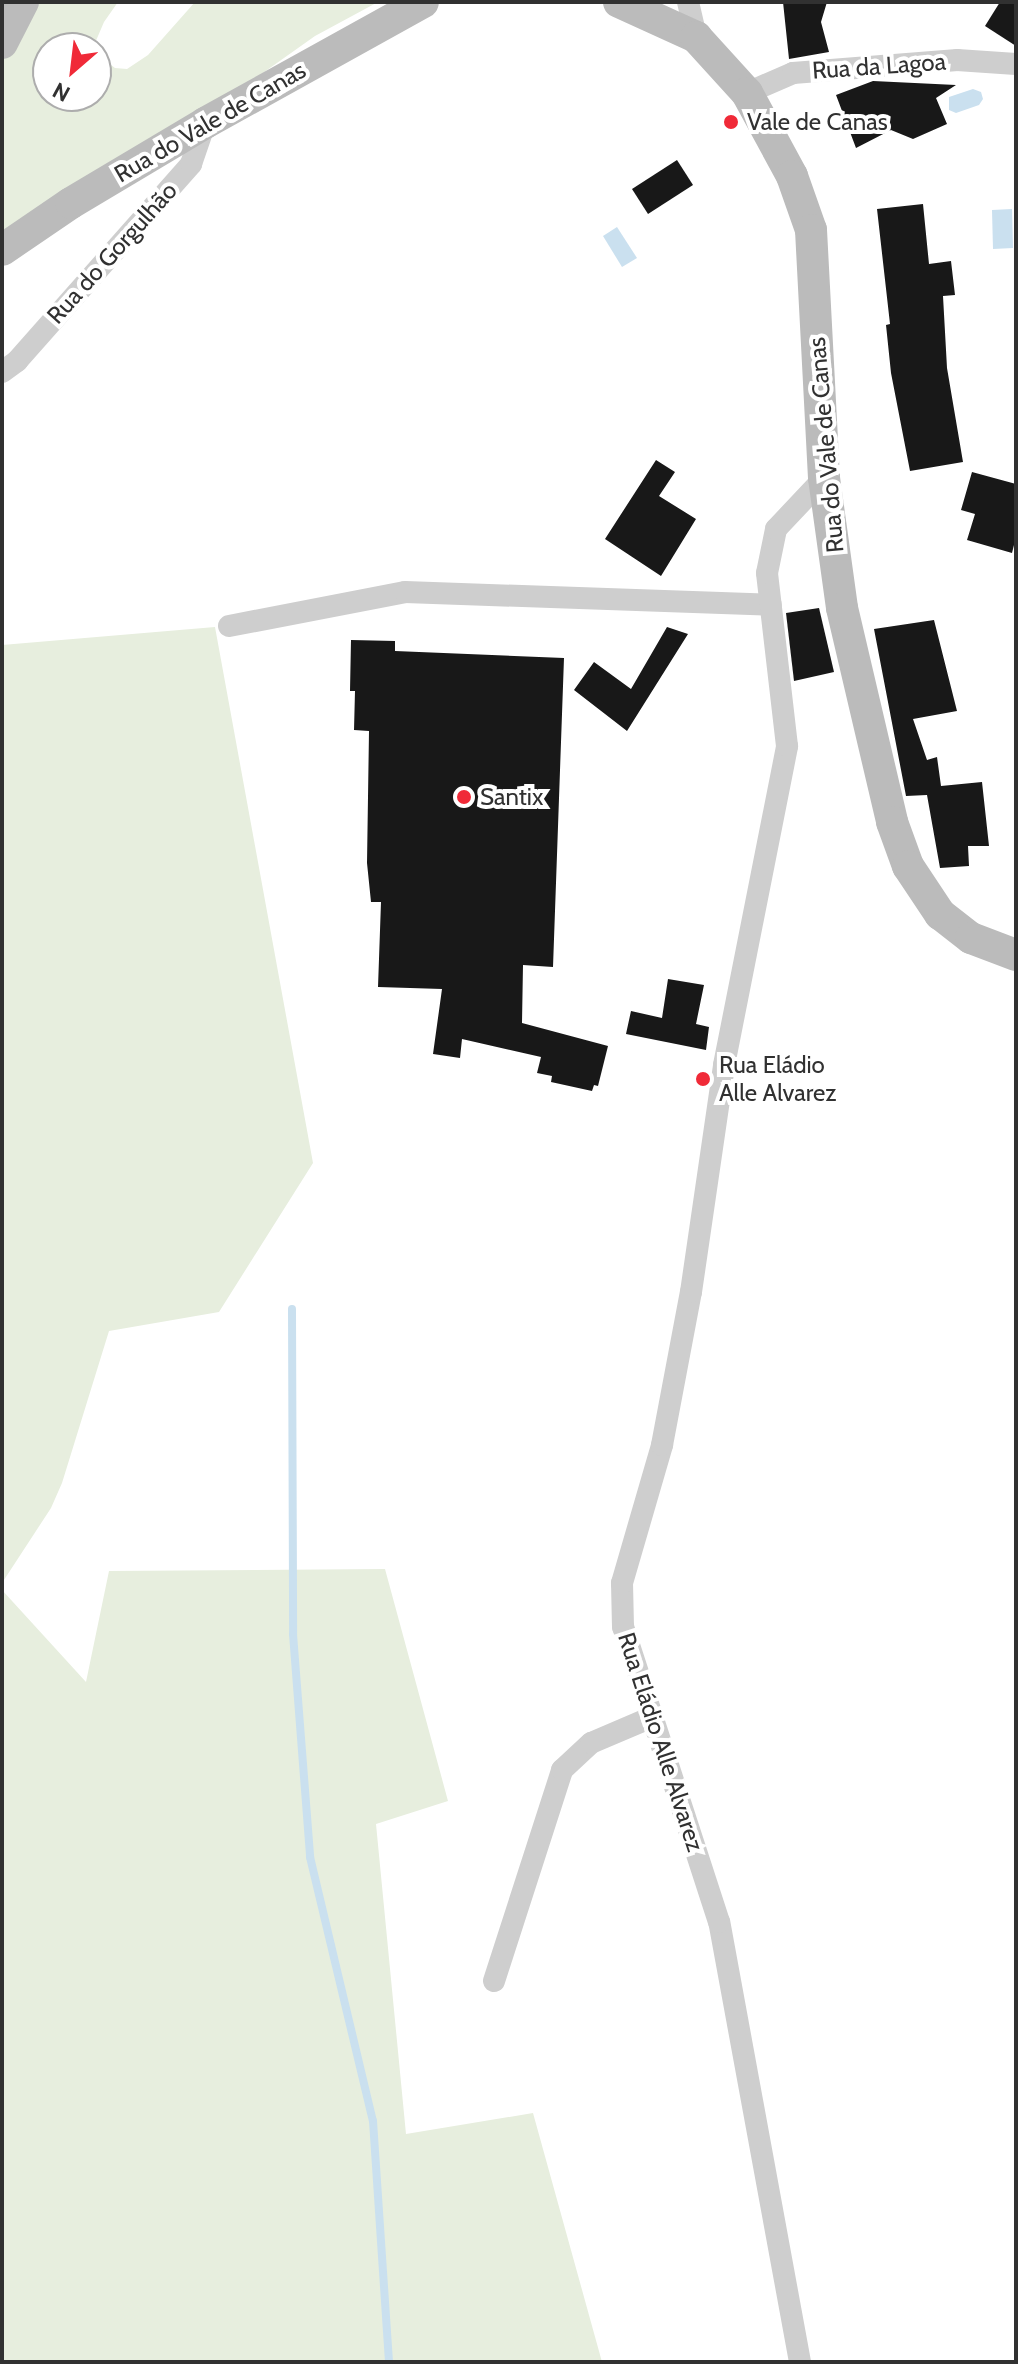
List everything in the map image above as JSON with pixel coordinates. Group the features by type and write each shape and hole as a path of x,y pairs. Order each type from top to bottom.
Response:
{"street":[{"path":"2,43 23,2"},
{"name":"Rua do Vale de Canas","path":"2,250 71,203 205,123 423,2"},
{"name":"Rua do Vale de Canas","path":"619,2 696,37 747,93 792,176 811,230 824,478 842,608 892,822 908,866 940,914 971,938 1016,955"},
{"path":"688,2 696,37"},
{"name":"Rua da Lagoa","path":"747,93 793,73 957,60 1016,64"},
{"name":"Rua do Gorgulhão","path":"2,372 17,361 191,164 205,123"},
{"name":"Rua Eládio Alle Alvarez","path":"800,2362 719,1922 623,1627 622,1583 662,1445 691,1292 724,1065 787,746 767,573 776,529 824,478"},
{"path":"229,626 405,592 771,605"},
{"path":"494,1981 562,1770 591,1743 652,1717"}],"green space":[{"path":"2,2 118,2 100,32 32,32 32,112 112,112 112,66 127,69 148,55 195,2 378,2 315,36 216,106 2,243"},
{"path":"215,627 313,1163 219,1312 109,1331 62,1483 51,1508 2,1583 2,645"},
{"path":"385,1569 448,1801 376,1824 406,2134 533,2113 602,2362 2,2362 2,1590 86,1682 109,1571"}],"water":[{"path":"973,89 981,92 983,99 979,105 956,113 949,110 949,97"},
{"path":"1012,209 1013,248 993,249 992,210"},
{"path":"617,227 637,258 622,267 603,236"}],"building":[{"path":"783,2 827,2 821,22 829,52 789,59"},
{"path":"1000,2 1016,2 1016,46 985,26"},
{"path":"873,81 956,85 936,98 947,124 913,139 891,130 856,148 836,95"},
{"path":"677,160 693,185 648,214 632,189"},
{"path":"923,204 929,264 951,261 955,295 943,296 947,368 963,462 910,471 891,373 886,325 890,324 877,209"},
{"path":"656,460 675,472 659,496 696,519 661,576 605,539"},
{"path":"972,472 1016,484 1016,537 1012,553 967,540 975,514 961,510"},
{"path":"819,608 834,672 794,681 786,613"},
{"path":"934,620 957,711 913,719 927,760 937,757 941,786 982,782 989,846 968,846 969,866 940,868 927,795 906,796 874,629"},
{"path":"667,627 688,634 627,731 574,690 594,662 631,689"},
{"name":"Santix","path":"351,640 395,641 395,651 564,658 553,967 523,965 522,1023 608,1046 598,1086 594,1085 592,1091 551,1082 552,1076 537,1073 541,1057 462,1039 460,1058 433,1054 442,989 378,987 381,902 371,902 367,863 369,731 354,730 355,691 350,691"},
{"path":"668,979 704,985 696,1024 709,1027 706,1050 626,1034 631,1011 662,1018"}],"waterway":[{"path":"292,1309 293,1634 310,1857 373,2121 389,2362"}],"place":[{"name":"Vale de Canas","path":"731,122"},
{"name":"Santix","path":"464,797"},
{"name":"Rua Eládio Alle Alvarez","path":"703,1079"}]}
